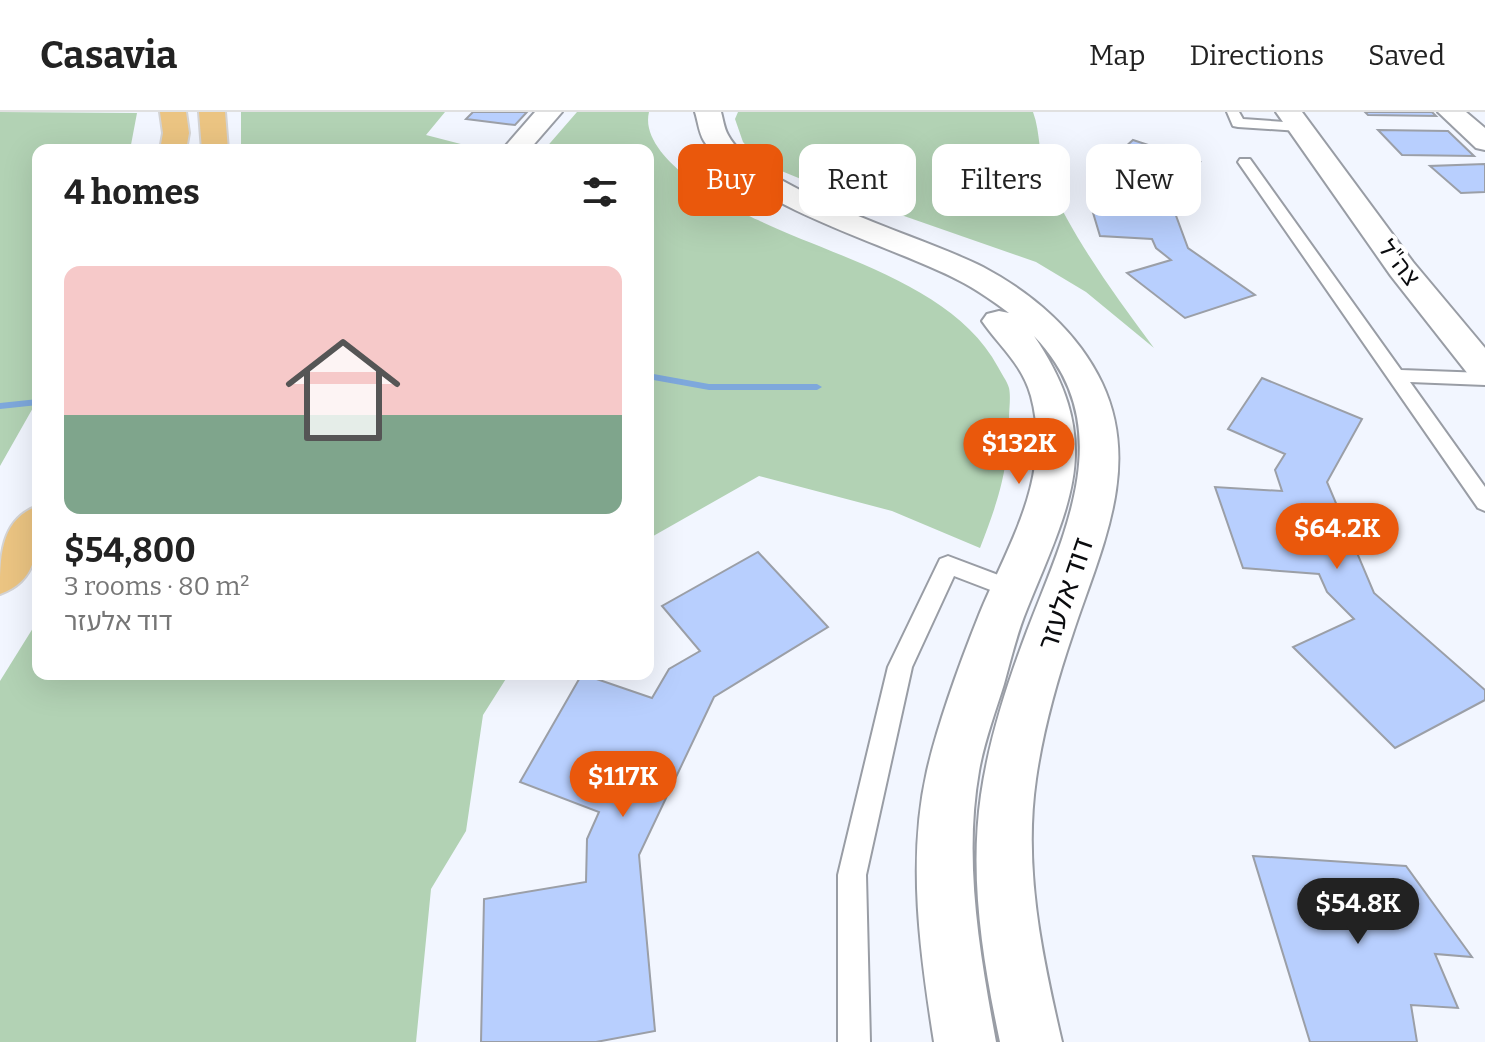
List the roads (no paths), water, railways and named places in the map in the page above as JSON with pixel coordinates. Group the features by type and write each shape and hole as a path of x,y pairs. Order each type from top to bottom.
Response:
{"highway":[{"path":"173,112 174,144"},
{"path":"214,133 228,112"},
{"path":"0,576 32,531"}],"street":[{"path":"520,144 549,112"},
{"name":"דוד אלעזר","path":"682,112 681,122 687,139 699,157 741,191 791,218 898,261 949,286 1008,329 1034,361 1047,386 1056,419 1058,451 1055,483 1036,540 1002,615 951,780 944,863 950,956 965,1042"},
{"name":"דוד אלעזר","path":"708,112 707,120 713,135 724,151 764,181 810,206 930,254 1008,296 1038,321 1068,356 1085,385 1098,434 1098,494 1081,556 1049,634 1007,796 1004,872 1013,958 1031,1042"},
{"path":"1451,112 1485,142"},
{"name":"צה\"ל","path":"1294,120 1402,269 1485,371"}],"lane":[{"path":"1233,112 1238,123 1294,120"},
{"path":"1245,162 1485,503"},
{"path":"1396,376 1485,379"},
{"path":"854,1042 852,875 900,667 948,565 1014,590"}],"waterway":[{"path":"654,377 709,387 817,387"},
{"path":"0,406 32,403"}]}
